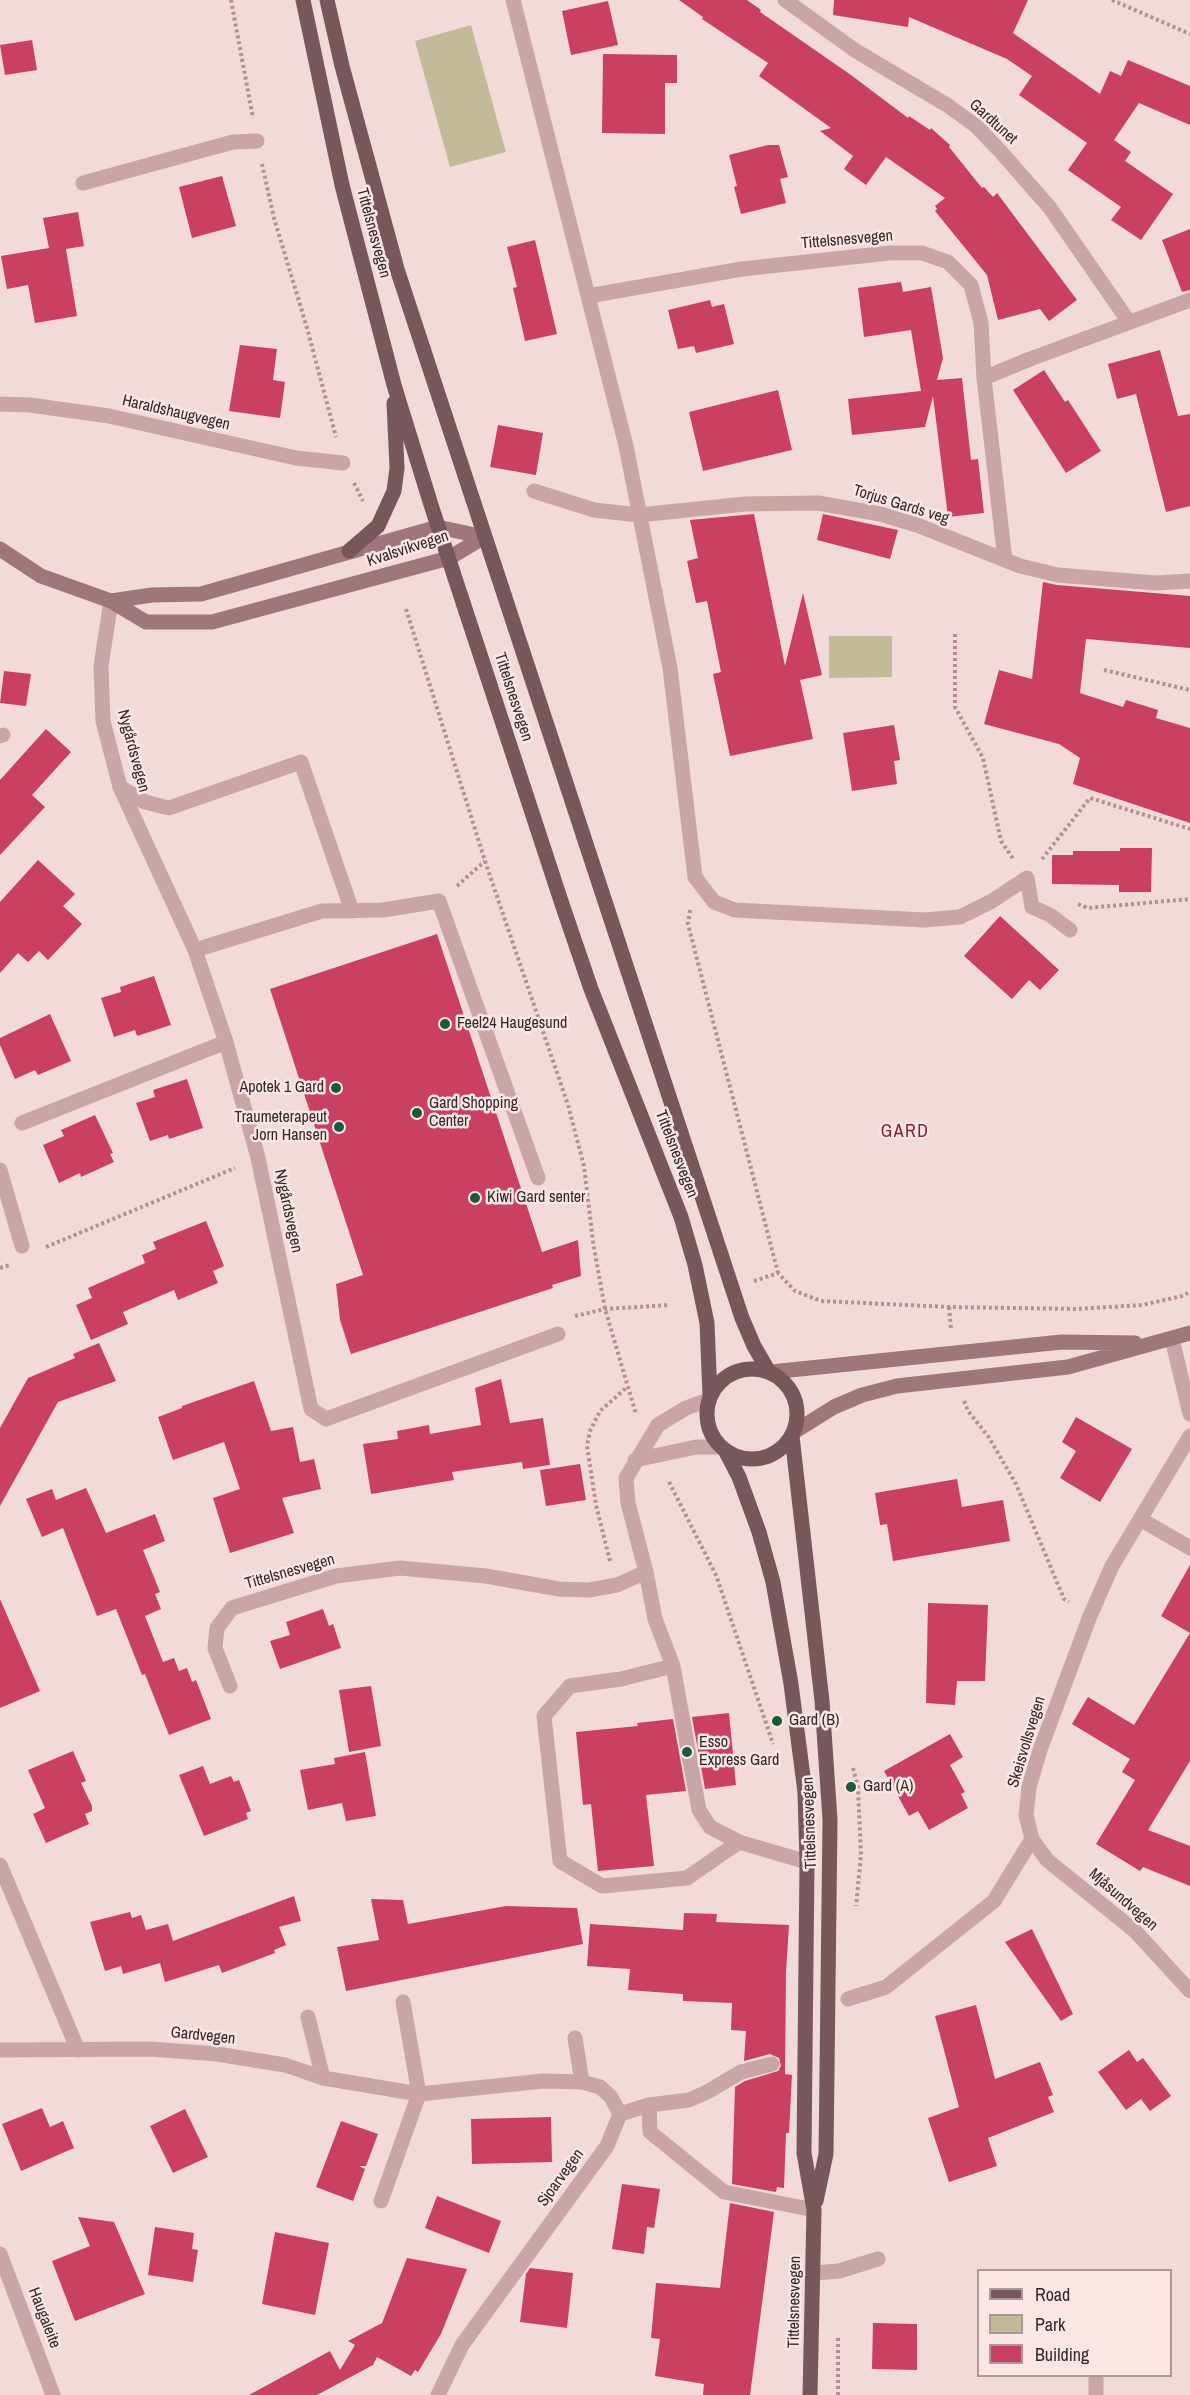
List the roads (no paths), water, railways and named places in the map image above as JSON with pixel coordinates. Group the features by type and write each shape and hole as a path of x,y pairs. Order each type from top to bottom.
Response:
{"main road":[{"name":"Tittelsnesvegen","path":"303,0 342,185 394,385 438,526 591,989 681,1217 695,1265 706,1323 709,1398"},
{"name":"Tittelsnesvegen","path":"327,0 342,66 398,269 484,537 739,1307 754,1346 770,1372"},
{"path":"349,551 378,526 394,491 397,468 394,385"},
{"name":"Kvalsvikvegen","path":"111,601 152,595 201,594 438,526 484,537"},
{"name":"Kvalsvikvegen","path":"0,549 41,576 111,601 146,622 212,622 449,558 484,537"},
{"path":"1156,1343 1062,1342 770,1372 752,1368 734,1372 719,1381 709,1398 706,1417 710,1433 722,1448 738,1457 753,1459 769,1456 782,1448 793,1434 834,1407 862,1395 897,1386 1068,1367 1172,1339 1190,1333"},
{"path":"770,1372 785,1382 795,1398 798,1415 793,1434"},
{"name":"Tittelsnesvegen","path":"793,1434 819,1679 831,1820 825,2154 814,2210"},
{"name":"Tittelsnesvegen","path":"722,1448 739,1477 759,1532 773,1582 791,1684 805,1792 807,1862 804,2153 814,2210 810,2395"}],"street":[{"path":"513,0 626,446 670,668 695,877 714,902 735,909 924,920 960,916 992,901 1027,878 1032,907 1050,915 1070,930"},
{"name":"Gardtunet","path":"785,0 856,51 947,105 976,126 1050,208 1129,322"},
{"path":"83,183 233,142 257,141"},
{"name":"Tittelsnesvegen","path":"588,296 742,269 889,253 922,253 948,262 971,285 981,323 984,378"},
{"path":"1005,560 984,378 1190,300"},
{"name":"Haraldshaugvegen","path":"0,404 30,405 109,416 296,458 343,463"},
{"name":"Torjus Gards veg","path":"534,491 594,510 639,515 745,504 818,503 880,514 917,525 1005,560 1058,575 1155,583 1190,581"},
{"name":"Nygårdsvegen","path":"111,601 101,666 103,721 120,787 195,950 226,1042 258,1158 311,1409 326,1419 558,1334"},
{"path":"120,787 146,802 169,808 301,762 352,911"},
{"path":"195,950 322,911 383,909 439,901 538,1178"},
{"path":"22,1123 226,1042"},
{"path":"0,1170 22,1246"},
{"path":"1172,1339 1190,1414"},
{"path":"709,1398 686,1408 658,1425 626,1478 628,1503 646,1572 655,1619 673,1666 699,1810 710,1827 739,1842 807,1862"},
{"name":"Skeisvollsvegen","path":"1032,1839 1026,1815 1029,1787 1040,1750 1090,1616 1112,1566 1190,1436"},
{"path":"635,1460 687,1448 722,1448"},
{"path":"1140,1520 1190,1548"},
{"name":"Tittelsnesvegen","path":"230,1686 215,1648 217,1628 232,1608 336,1576 400,1568 486,1576 560,1589 589,1590 617,1585 646,1572"},
{"path":"673,1666 621,1679 570,1686 544,1716 560,1861 602,1886 687,1878 739,1842"},
{"path":"848,1999 886,1988 994,1901 1032,1839"},
{"name":"Mjåsundvegen","path":"1032,1839 1047,1860 1135,1931 1190,1991"},
{"path":"0,1865 78,2050"},
{"path":"381,2201 419,2094 403,2002"},
{"path":"308,2017 323,2079"},
{"path":"575,2038 582,2082"},
{"name":"Gardvegen","path":"0,2050 150,2049 217,2054 285,2065 323,2079 419,2094 543,2081 582,2082 600,2087 611,2097 620,2114"},
{"path":"620,2114 649,2105 689,2100 741,2072 772,2064"},
{"path":"649,2105 650,2132 724,2192 814,2210"},
{"name":"Sjoarvegen","path":"438,2395 462,2345 607,2146 620,2114"},
{"name":"Haugaleite","path":"0,2254 53,2395"},
{"path":"814,2273 839,2271 878,2259"},
{"path":"1096,2377 1096,2395"}],"place":[{"name":"Feel24 Haugesund","path":"445,1024"},
{"name":"Apotek 1 Gard","path":"336,1088"},
{"name":"Gard Shopping Center","path":"417,1113"},
{"name":"Traumeterapeut Jorn Hansen","path":"339,1127"},
{"name":"Kiwi Gard senter","path":"475,1198"},
{"name":"Gard (B)","path":"777,1721"},
{"name":"Esso Express Gard","path":"687,1752"},
{"name":"Gard (A)","path":"851,1787"}],"district":[{"name":"GARD","path":"905,1132"}]}
